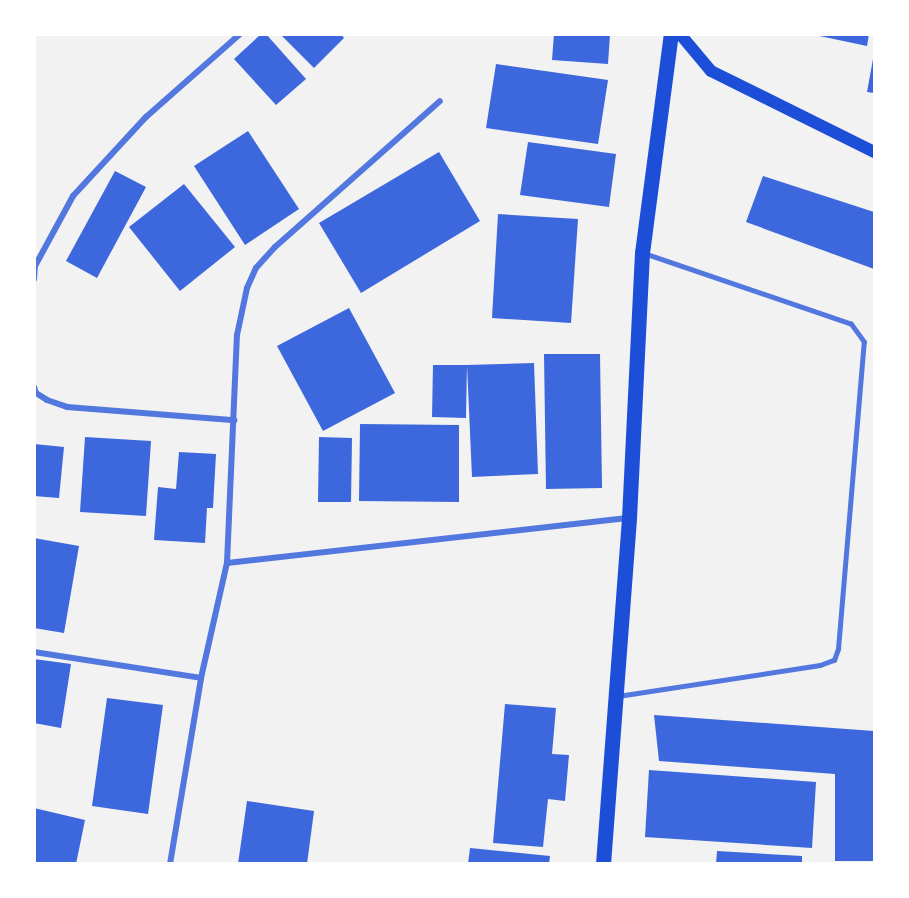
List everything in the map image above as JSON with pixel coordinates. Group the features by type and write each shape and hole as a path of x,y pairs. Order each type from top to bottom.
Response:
{"main road":[{"path":"603,864 618,696 642,253 670,34"},
{"path":"680,34 711,71 874,152"}],"street":[{"path":"34,279 35,266 73,196 146,117 240,34"},
{"path":"170,864 201,678 227,562 239,313 246,288 256,268 275,246 440,100"},
{"path":"34,387 36,393 46,400 67,407 234,420"},
{"path":"227,562 629,518"},
{"path":"34,652 201,678"}],"lane":[{"path":"618,696 820,665 834,660 838,649 864,342 851,324 642,253"}],"building":[{"path":"261,34 266,34 306,79 276,105 234,59"},
{"path":"280,34 341,34 344,38 314,68"},
{"path":"554,34 610,34 608,64 552,60"},
{"path":"810,34 869,34 867,46"},
{"path":"874,59 874,93 867,92"},
{"path":"496,64 608,80 598,144 486,128"},
{"path":"248,131 299,209 245,245 194,166"},
{"path":"528,142 616,154 609,207 520,195"},
{"path":"439,152 480,221 361,293 319,223"},
{"path":"115,171 146,187 97,278 66,261"},
{"path":"763,176 874,212 874,269 746,222"},
{"path":"184,184 235,247 180,291 129,227"},
{"path":"498,214 578,219 571,323 492,318"},
{"path":"349,308 395,393 323,431 277,346"},
{"path":"544,354 600,354 602,488 546,489"},
{"path":"534,363 538,474 472,477 467,365"},
{"path":"433,365 467,365 466,418 432,417"},
{"path":"360,424 459,425 459,502 359,501"},
{"path":"85,437 151,441 146,516 80,512"},
{"path":"319,437 352,438 351,502 318,502"},
{"path":"34,444 64,447 59,498 34,496"},
{"path":"179,452 216,454 213,508 207,508 205,543 154,540 158,487 176,489"},
{"path":"34,538 79,546 64,633 34,628"},
{"path":"34,659 71,664 61,728 34,723"},
{"path":"107,698 163,705 148,814 92,806"},
{"path":"505,704 556,708 552,754 569,755 565,801 548,799 543,847 493,843"},
{"path":"654,715 874,731 874,861 835,861 835,774 659,761"},
{"path":"649,770 816,782 812,848 645,837"},
{"path":"247,801 314,811 307,864 238,864"},
{"path":"34,808 85,820 76,864 34,864"},
{"path":"470,848 550,856 549,864 468,864"},
{"path":"717,851 802,856 802,864 716,864"}]}
